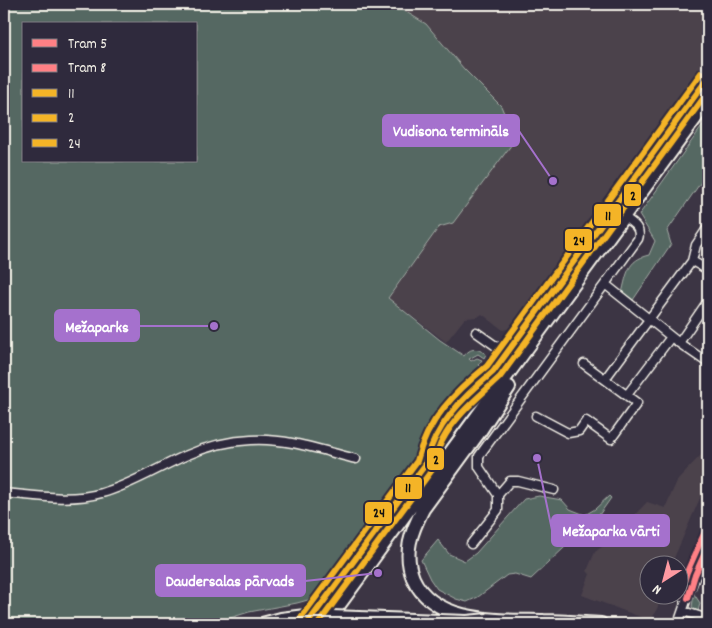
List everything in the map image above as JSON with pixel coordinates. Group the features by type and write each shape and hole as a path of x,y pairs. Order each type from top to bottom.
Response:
{"main road":[{"path":"307,624 708,78"},
{"path":"325,624 708,101"},
{"path":"488,620 440,607 428,598 416,585 410,568 408,553 411,533 423,509 494,411 522,365 527,349"},
{"path":"262,624 305,616 467,622 488,620 601,624"}],"street":[{"path":"471,544 498,510 498,495 479,467 479,456 638,239 637,228 624,217"},
{"path":"605,379 692,261 696,245 708,227"},
{"path":"692,261 708,270"},
{"path":"605,284 671,337 708,363"},
{"path":"679,343 706,305 708,307"},
{"path":"476,332 507,354"},
{"path":"627,395 671,337"},
{"path":"536,416 568,433 579,431 586,421 611,439 637,403 584,364"},
{"path":"4,493 74,498 102,493 127,484 186,455 212,446 252,440 294,443 356,459"},
{"path":"498,495 510,481 518,481 554,490"},
{"path":"678,624 708,546"},
{"path":"683,611 708,619"}],"shaded area":[{"path":"393,4 708,4 708,63 515,327 503,330 482,314 478,317 465,318 446,342 388,298 439,227 453,222 501,106 464,69 426,24"},
{"path":"702,454 706,457 708,455 708,493 703,491 675,556 640,556 640,606 658,606 651,621 582,595 590,574 587,571 595,552 612,539 647,502 665,508 678,479"}],"green space":[{"path":"4,4 393,4 426,24 464,69 501,106 515,140 453,223 439,227 388,298 440,340 464,356 474,349 486,354 484,358 478,354 469,359 471,361 477,358 482,360 478,365 485,371 454,404 432,433 414,464 315,598 249,612 211,624 4,624"},
{"path":"708,118 708,172 667,231 671,244 633,300 622,293 627,274 636,260 649,255 655,241 639,215"},
{"path":"539,496 562,500 570,509 585,515 595,509 609,496 611,498 599,515 531,579 515,574 507,575 478,597 467,602 456,599 437,589 421,560 438,540 449,554 465,561 476,553 524,499"},
{"path":"694,594 700,603 698,612 692,607"}],"tram line":[{"name":"5","path":"690,565 708,525"},
{"name":"8","path":"690,591 708,546"}],"transit line":[{"name":"24","path":"300,619 417,461 435,420 453,397 487,366 701,73"},
{"name":"11","path":"307,624 425,465 435,437 451,413 460,402 493,372 708,78"},
{"name":"2","path":"318,624 432,470 440,444 454,422 468,406 500,377 708,92"}],"place":[{"name":"Vudisona termināls","path":"553,181"},
{"name":"Mežaparks","path":"214,326"},
{"name":"Mežaparka vārti","path":"537,458"},
{"name":"Daudersalas pārvads","path":"378,573"}]}
